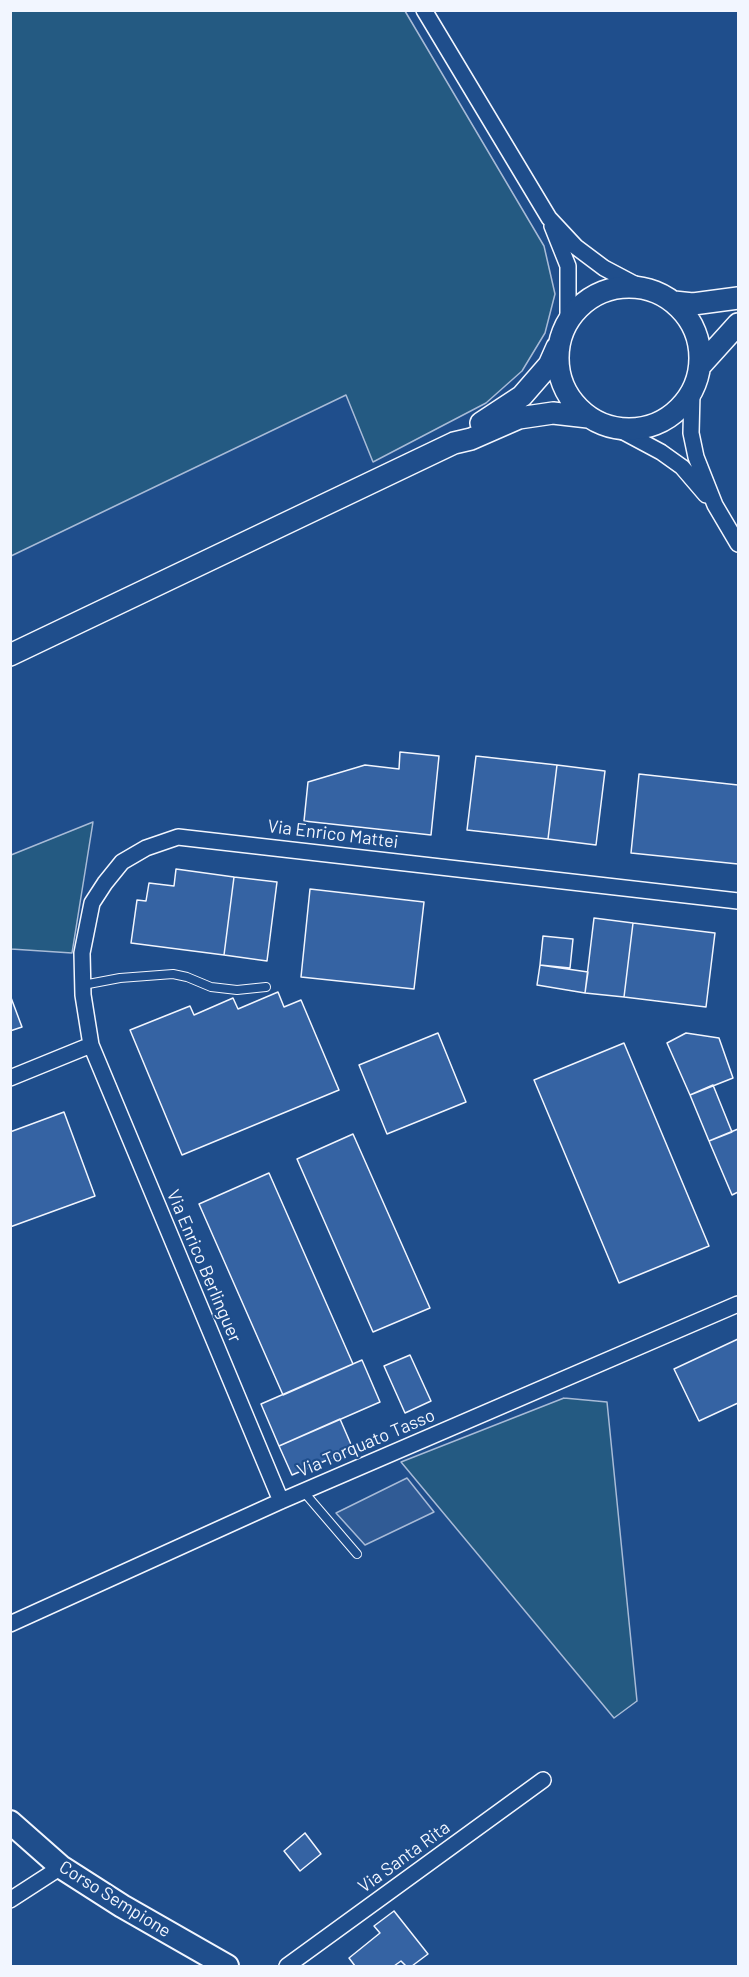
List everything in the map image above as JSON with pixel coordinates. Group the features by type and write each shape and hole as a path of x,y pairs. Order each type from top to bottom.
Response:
{"main road":[{"path":"454,443 471,429 522,396 549,365 568,321 581,305 598,294 624,287 640,287 674,302 688,318 699,340 701,365 692,393 677,412 649,427 618,429 588,417 573,402 561,380 558,366 560,343"},
{"path":"674,302 693,304 738,298"},
{"path":"701,365 738,324"},
{"path":"10,655 454,443 471,439 519,418 553,413 588,417"},
{"name":"Corso Sempione","path":"10,1822 61,1867 122,1906 227,1966"}],"street":[{"path":"424,10 549,218 568,266 568,321"},
{"path":"549,218 576,247 604,268 640,287"},
{"path":"692,393 691,433 696,457 716,505 738,544"},
{"path":"618,429 661,452 682,467 716,505"},
{"name":"Via Enrico Mattei","path":"91,1046 83,985 82,953 92,903 105,882 122,862 146,848 178,837 738,901"},
{"path":"10,1078 91,1046"},
{"name":"Via Enrico Berlinguer","path":"91,1046 281,1501"},
{"name":"Via Torquato Tasso","path":"10,1623 303,1491 738,1304"},
{"name":"Via Santa Rita","path":"287,1966 543,1780"},
{"path":"10,1900 61,1867"}],"lane":[{"path":"83,985 120,978 173,974 211,987 237,990 266,987"},
{"path":"303,1491 357,1554"}],"shaded area":[{"path":"11,10 405,11 544,246 555,294 545,333 522,371 486,403 373,462 346,395 11,556"},
{"path":"93,822 72,953 11,949 11,855"},
{"path":"564,1398 607,1402 637,1701 614,1718 401,1462"},
{"path":"407,1478 434,1512 365,1545 336,1513"}],"building":[{"path":"400,752 439,756 431,835 304,821 308,782 365,765 399,769"},
{"path":"476,756 557,765 548,839 467,830"},
{"path":"557,765 605,771 596,845 548,839"},
{"path":"639,774 738,785 738,864 631,853"},
{"path":"176,869 234,877 224,955 131,943 137,900 146,901 149,883 174,886"},
{"path":"234,877 277,882 267,961 224,955"},
{"path":"310,889 424,902 414,989 301,977"},
{"path":"594,918 633,923 624,997 585,993"},
{"path":"633,923 715,933 706,1007 624,997"},
{"path":"543,936 573,939 570,968 540,965"},
{"path":"540,965 588,972 585,993 537,985"},
{"path":"278,992 284,1007 301,1000 339,1090 182,1155 130,1030 190,1006 194,1015 233,998 238,1009"},
{"path":"10,995 22,1027 10,1031"},
{"path":"438,1033 466,1102 387,1134 359,1065"},
{"path":"686,1033 719,1038 733,1078 690,1095 667,1043"},
{"path":"624,1043 709,1246 619,1283 534,1080"},
{"path":"713,1085 732,1132 709,1141 690,1095"},
{"path":"64,1112 95,1196 10,1227 10,1132"},
{"path":"738,1129 738,1192 732,1195 709,1141"},
{"path":"353,1134 430,1308 373,1332 297,1159"},
{"path":"269,1173 353,1364 283,1395 199,1204"},
{"path":"738,1339 738,1403 699,1421 674,1369"},
{"path":"410,1355 431,1401 405,1413 384,1366"},
{"path":"362,1360 380,1402 279,1446 261,1404"},
{"path":"340,1419 353,1449 292,1475 279,1446"},
{"path":"305,1833 321,1854 300,1871 284,1851"},
{"path":"394,1911 428,1954 412,1966 406,1966 401,1961 394,1966 355,1966 349,1958 380,1933 374,1926"}]}
